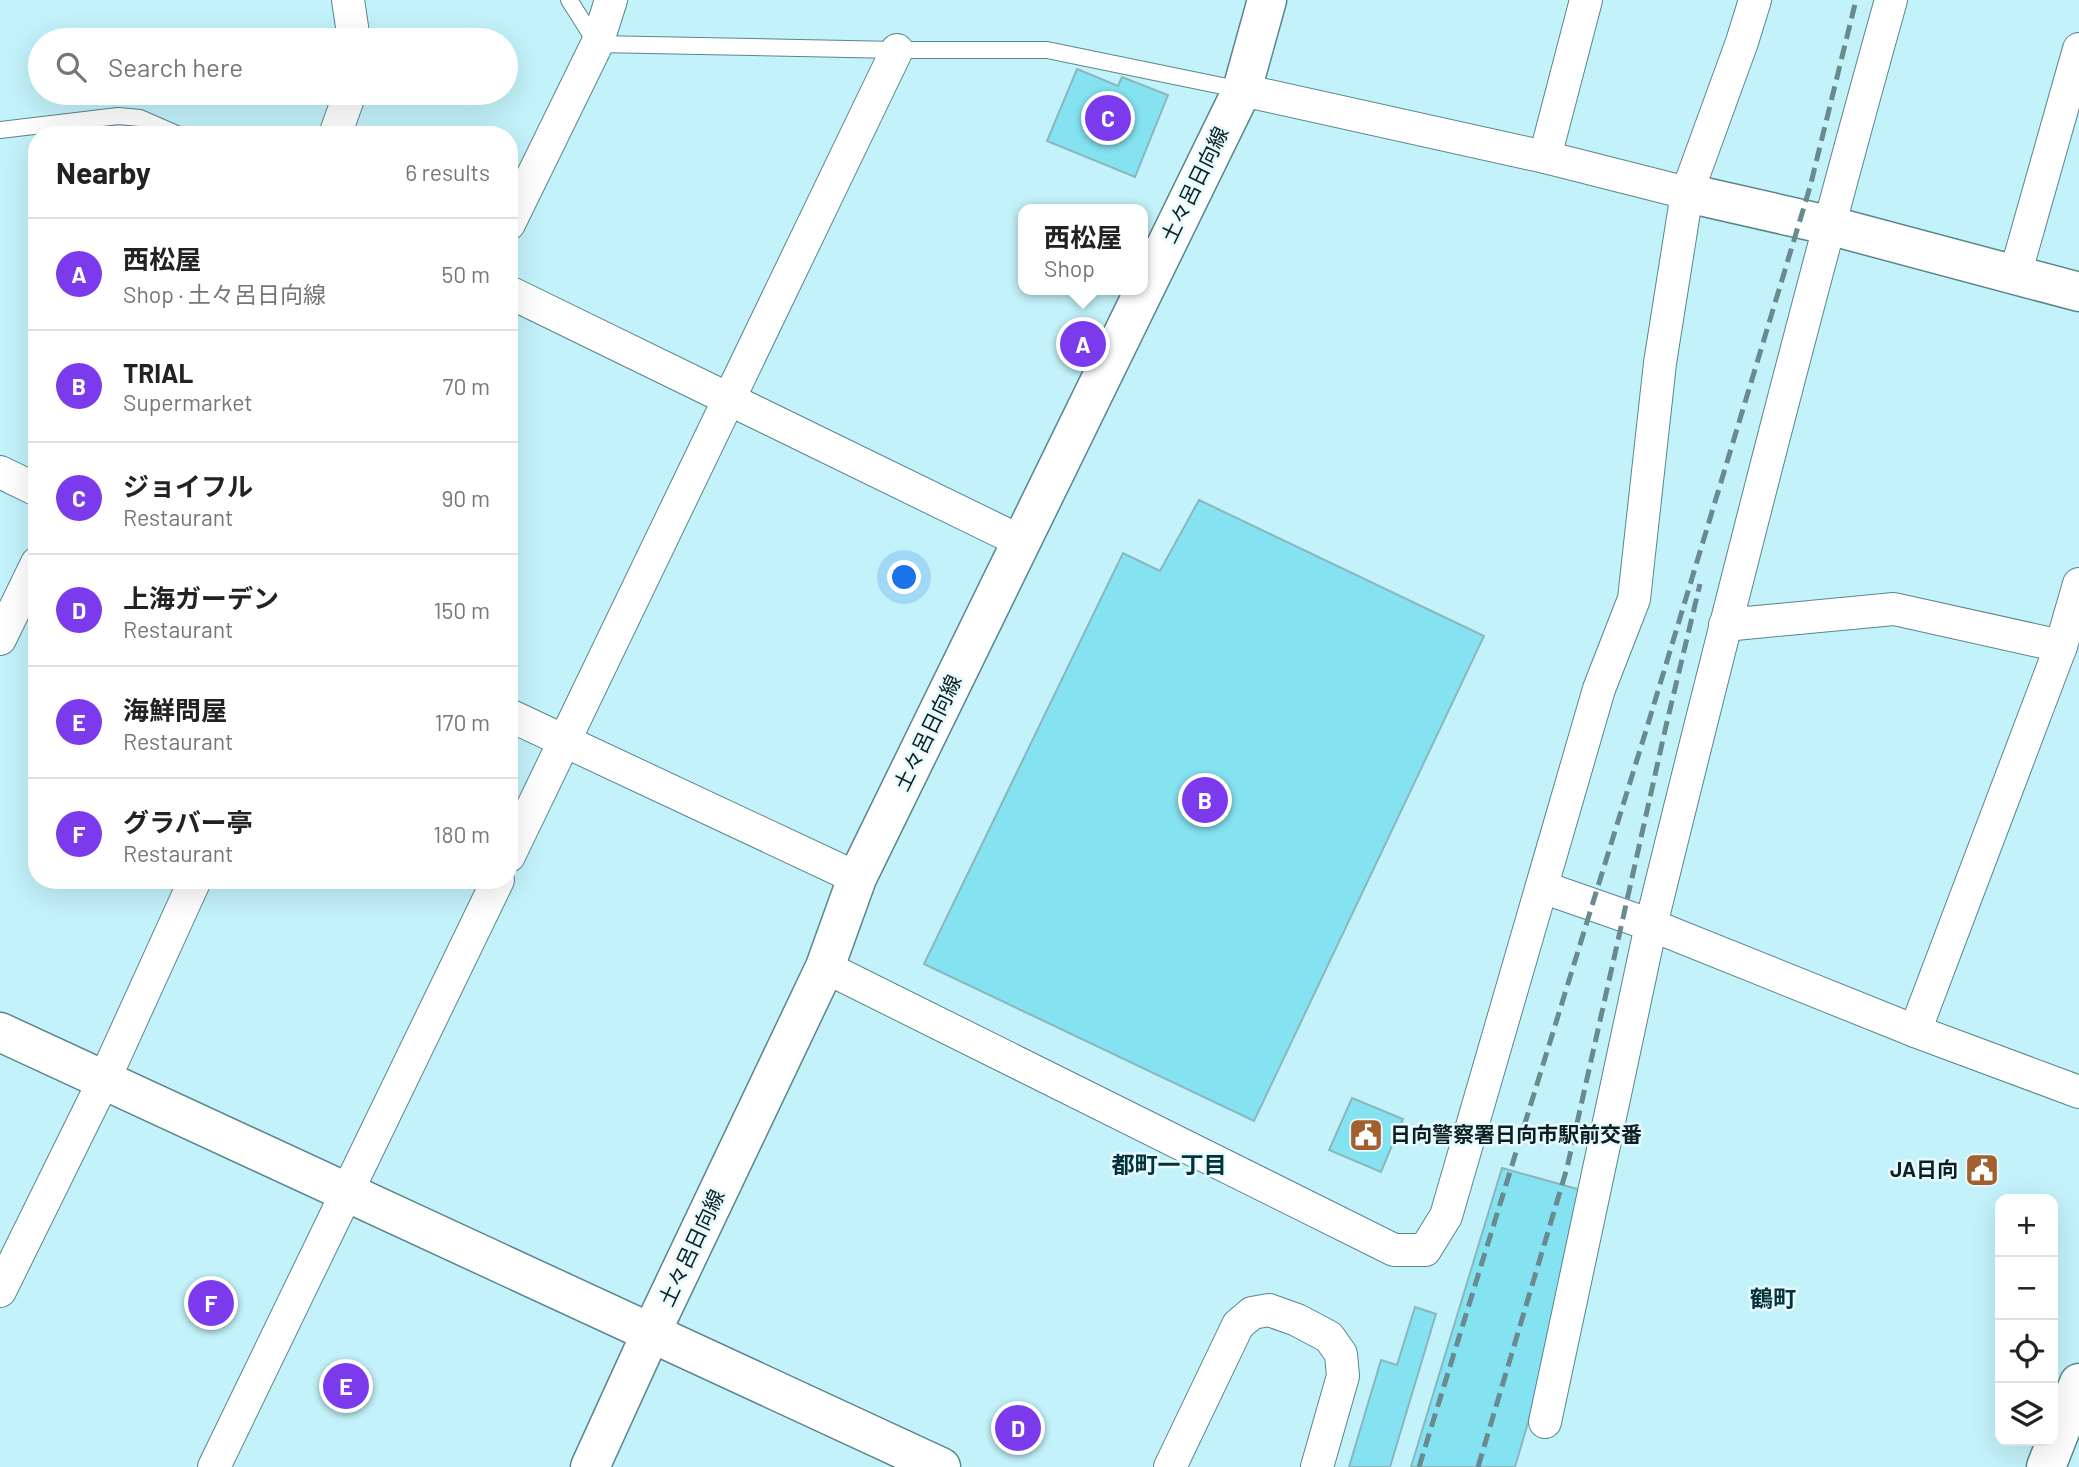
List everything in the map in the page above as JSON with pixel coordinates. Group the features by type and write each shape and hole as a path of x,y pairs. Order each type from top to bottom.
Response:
{"main road":[{"name":"土々呂日向線","path":"1148,281 1242,90 1267,0"},
{"path":"1688,193 1828,225 2079,292"},
{"name":"土々呂日向線","path":"590,1467 825,967 857,878 1141,295"},
{"path":"0,1032 941,1467"},
{"path":"2046,1467 2079,1383"}],"street":[{"path":"348,0 352,28"},
{"path":"518,206 597,44 611,0"},
{"path":"1545,157 1586,0"},
{"path":"825,967 1394,1250 1425,1250 1446,1216 1599,689 1634,598 1660,363 1688,193 1755,0"},
{"path":"1545,1422 1651,925 1828,225 1891,0"},
{"path":"2015,275 2079,49"},
{"path":"518,838 897,50"},
{"path":"1242,90 1545,157 1688,193"},
{"path":"338,126 346,105"},
{"path":"518,296 1020,541"},
{"path":"0,472 28,486"},
{"path":"0,639 28,581"},
{"path":"1915,1031 2070,646 2079,584"},
{"path":"1725,625 1894,608 2070,646"},
{"path":"518,719 857,878"},
{"path":"1542,887 1651,925 1915,1031 2079,1092"},
{"path":"0,1291 104,1080 191,889"},
{"path":"214,1467 494,889"},
{"path":"1170,1467 1238,1325 1252,1313 1269,1310 1297,1320 1329,1337 1341,1354 1343,1376 1317,1467"}],"lane":[{"path":"569,0 597,44 1047,50 1242,90"},
{"path":"34,126 118,116 140,118 158,126"},
{"path":"0,130 28,127"}],"building":[{"path":"1077,69 1118,86 1122,77 1168,95 1135,177 1047,141"},
{"path":"1199,500 1484,636 1254,1121 924,964 1123,553 1160,571"},
{"name":"日向警察署日向市駅前交番","path":"1352,1098 1403,1119 1381,1172 1329,1150"},
{"path":"1502,1168 1595,1194 1515,1467 1411,1467"},
{"path":"1415,1307 1436,1314 1390,1467 1349,1467 1381,1360 1397,1365"}],"railway":[{"path":"1419,1467 1810,187 1856,0"},
{"path":"1478,1467 1567,1168 1700,584"}],"place":[{"name":"ジョイフル","path":"1108,118"},
{"name":"西松屋","path":"1083,344"},
{"name":"TRIAL","path":"1205,800"},
{"name":"日向警察署日向市駅前交番","path":"1366,1135"},
{"name":"JA日向","path":"1982,1170"},
{"name":"グラバー亭","path":"211,1303"},
{"name":"海鮮問屋","path":"346,1386"},
{"name":"上海ガーデン","path":"1018,1428"}],"district":[{"name":"都町一丁目","path":"1169,1165"},
{"name":"鶴町","path":"1773,1299"}]}
